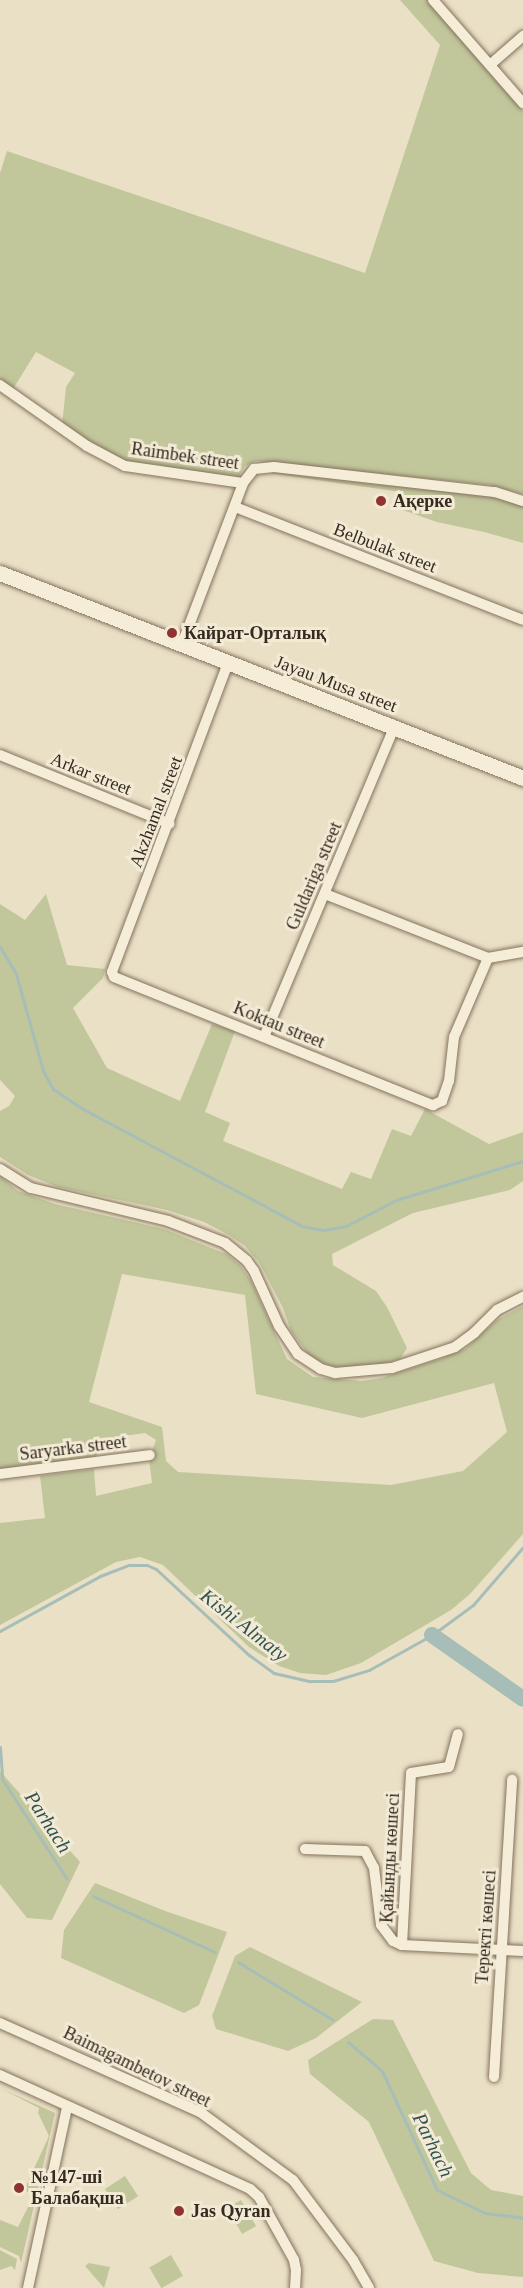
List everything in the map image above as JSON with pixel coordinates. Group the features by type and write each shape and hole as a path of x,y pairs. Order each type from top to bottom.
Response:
{"street":[{"path":"433,0 523,103"},
{"path":"491,64 523,36"},
{"name":"Raimbek street","path":"0,385 87,446 125,466 243,483 254,469 274,467 495,492 523,501"},
{"path":"182,644 243,483"},
{"name":"Belbulak street","path":"235,507 523,620"},
{"name":"Jayau Musa street","path":"0,573 523,778"},
{"name":"Akzhamal street","path":"112,972 170,824 228,663"},
{"name":"Guldariga street","path":"264,1037 394,728"},
{"name":"Arkar street","path":"0,755 170,824"},
{"path":"325,894 488,958 523,952"},
{"name":"Koktau street","path":"112,972 114,977 428,1104 436,1105 442,1101 449,1081 454,1037 488,958"},
{"path":"0,1169 31,1188 168,1221 225,1243 254,1271 289,1344 298,1354 321,1369 352,1373 392,1368 455,1347 474,1333 497,1310 523,1297"},
{"name":"Saryarka street","path":"0,1474 150,1455"},
{"name":"Қайынды көшесі","path":"402,1945 411,1773 448,1767 458,1734"},
{"name":"Теректі көшесі","path":"494,2076 512,1780"},
{"path":"305,1849 365,1851 374,1868 381,1925 393,1941 402,1945 523,1950"},
{"name":"Baimagambetov street","path":"0,2023 164,2096 209,2119 293,2180 353,2260 369,2288"},
{"path":"0,2075 255,2193 294,2260 295,2288"},
{"path":"28,2288 68,2107"}],"green space":[{"path":"400,0 430,0 523,111 523,494 489,485 256,461 245,466 237,479 172,469 161,465 123,463 62,426 66,387 75,373 36,352 13,389 0,379 0,173 7,151 365,273 440,45"},
{"path":"277,472 501,497 523,505 523,543 437,522 397,508 401,492 268,473"},
{"path":"46,894 67,965 105,969 103,978 73,1008 107,1068 180,1101 212,1024 235,1031 205,1112 230,1123 223,1141 342,1189 351,1172 371,1179 392,1129 411,1136 425,1109 489,1144 523,1132 523,1181 510,1190 413,1213 332,1254 333,1265 376,1291 387,1307 407,1348 400,1359 383,1364 339,1368 322,1363 308,1354 291,1331 283,1308 259,1262 245,1246 229,1235 204,1222 167,1210 58,1187 28,1175 0,1157 0,1111 9,1106 15,1096 0,1080 0,904 25,920"},
{"path":"0,1176 18,1191 55,1204 164,1229 226,1254 240,1265 251,1281 287,1359 313,1377 362,1381 381,1378 437,1360 465,1349 497,1320 523,1306 523,1534 470,1594 451,1610 361,1663 326,1675 300,1673 279,1666 249,1647 163,1565 140,1557 116,1562 0,1625 0,1523 45,1518 40,1476 94,1469 96,1496 152,1483 149,1459 156,1440 145,1433 109,1438 94,1459 0,1471","holes":["122,1274 245,1295 256,1394 362,1418 494,1383 507,1432 463,1471 391,1485 178,1472 166,1461 162,1427 89,1402"]},
{"name":"Parhach","path":"0,1771 80,1862 52,1920 27,1918 0,1884"},
{"path":"95,1883 227,1932 199,2005 184,2013 61,1958 64,1930"},
{"path":"250,1947 362,2002 316,2038 288,2051 216,2029 212,2016 235,1956"},
{"path":"373,2019 393,2020 471,2173 491,2190 523,2196 523,2277 478,2273 434,2261 369,2122 310,2074 308,2060"},
{"path":"0,2088 55,2113 21,2263 19,2256 0,2247 0,2220 18,2227 34,2195 24,2190 49,2136 38,2113 39,2108"},
{"path":"125,2176 138,2196 118,2209 105,2189"},
{"path":"241,2200 256,2226 242,2234 227,2208"},
{"path":"0,2250 17,2259 15,2270 11,2266 0,2270"},
{"path":"171,2255 183,2276 161,2288 149,2268"},
{"path":"89,2263 110,2267 104,2288 85,2266"}],"waterway":[{"path":"0,947 16,974 43,1071 53,1089 83,1109 302,1226 323,1230 346,1226 396,1200 523,1161"},
{"name":"Kіshі Almaty","path":"0,1631 100,1576 129,1565 147,1565 156,1569 249,1655 274,1673 310,1681 333,1681 369,1670 432,1635 473,1605 523,1547"},
{"path":"432,1635 523,1699"},
{"name":"Parhach","path":"0,1747 2,1779 67,1879"},
{"name":"Parhach","path":"93,1896 215,1952"},
{"name":"Parhach","path":"238,1962 333,2020"},
{"name":"Parhach","path":"348,2042 382,2071 437,2190 485,2213 523,2218"}],"place":[{"name":"Ақерке","path":"381,501"},
{"name":"Кайрат-Орталық","path":"172,633"},
{"name":"№147-ші Балабақша","path":"19,2188"},
{"name":"Jas Qyran","path":"179,2211"}]}
